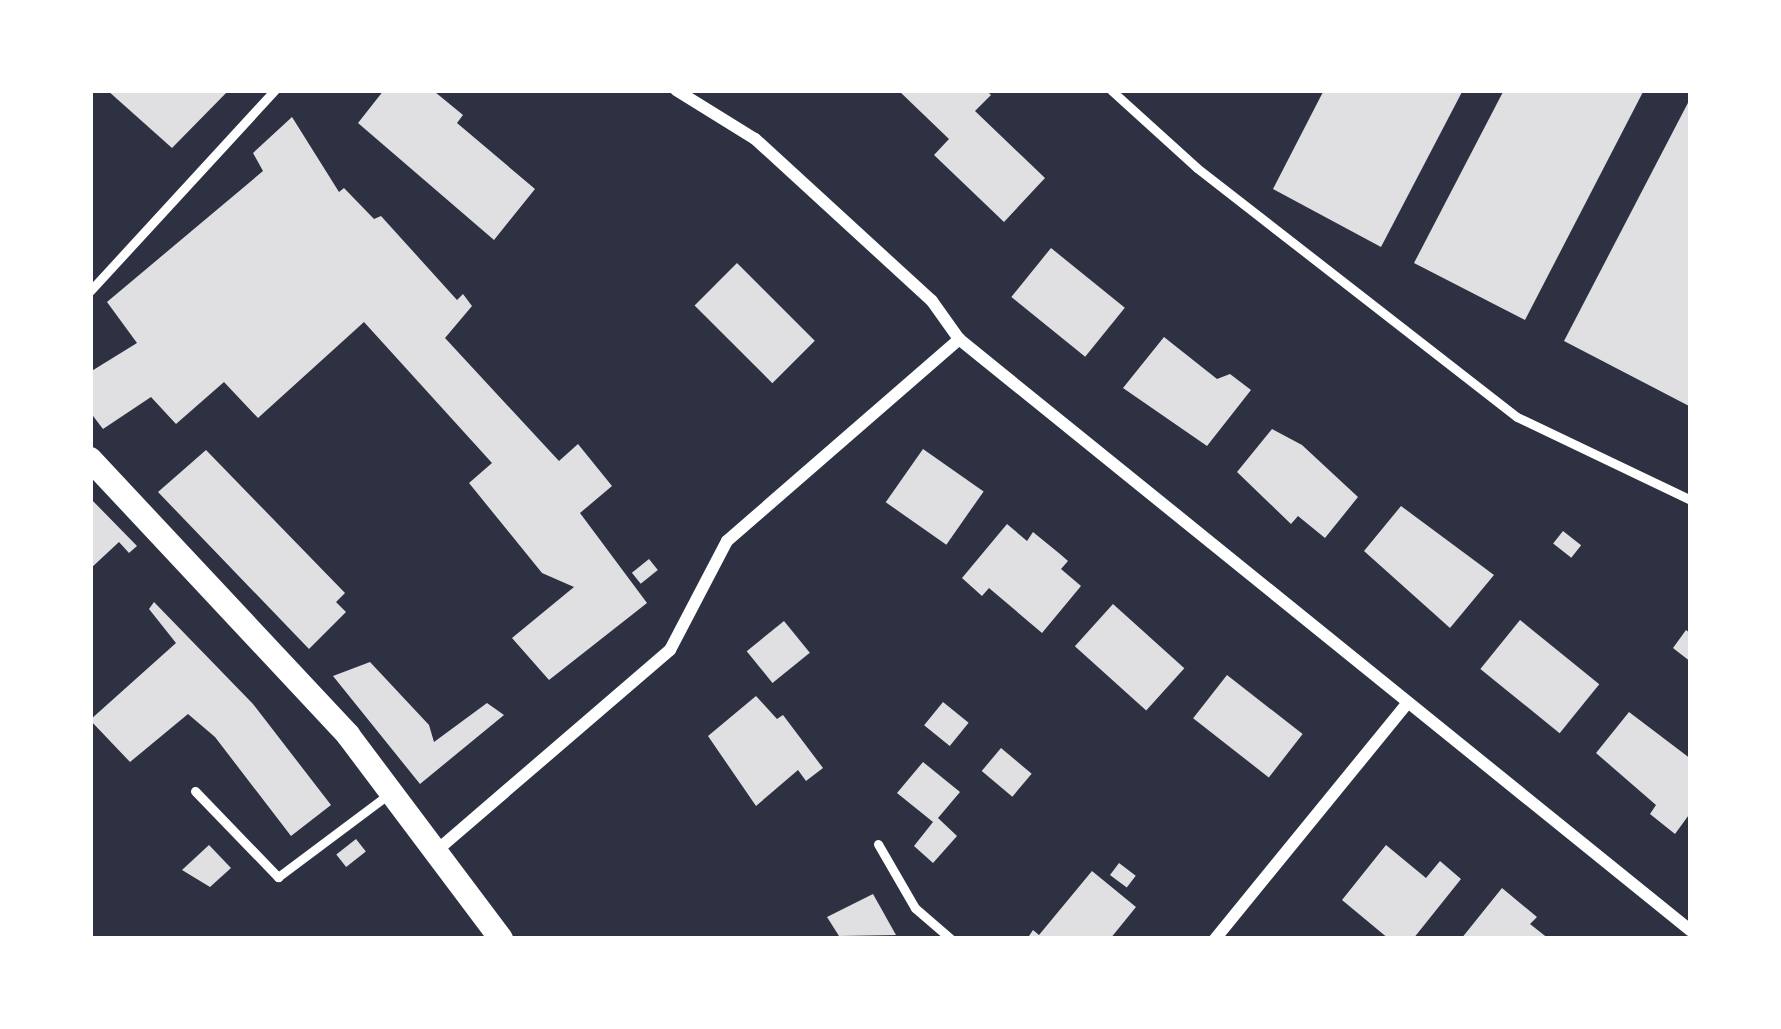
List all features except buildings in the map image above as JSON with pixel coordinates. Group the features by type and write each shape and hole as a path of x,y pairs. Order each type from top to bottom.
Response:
{"main road":[{"path":"90,459 133,512 274,649 501,939"}],"street":[{"path":"676,90 755,139 932,301 959,339 1405,706 1691,931"},
{"path":"435,852 670,650 727,541 959,339"},
{"path":"1215,939 1405,706"}],"lane":[{"path":"90,291 275,90"},
{"path":"1111,90 1197,168 1516,417 1691,500"},
{"path":"195,791 278,877 389,794"},
{"path":"878,844 915,908 951,939"}]}
